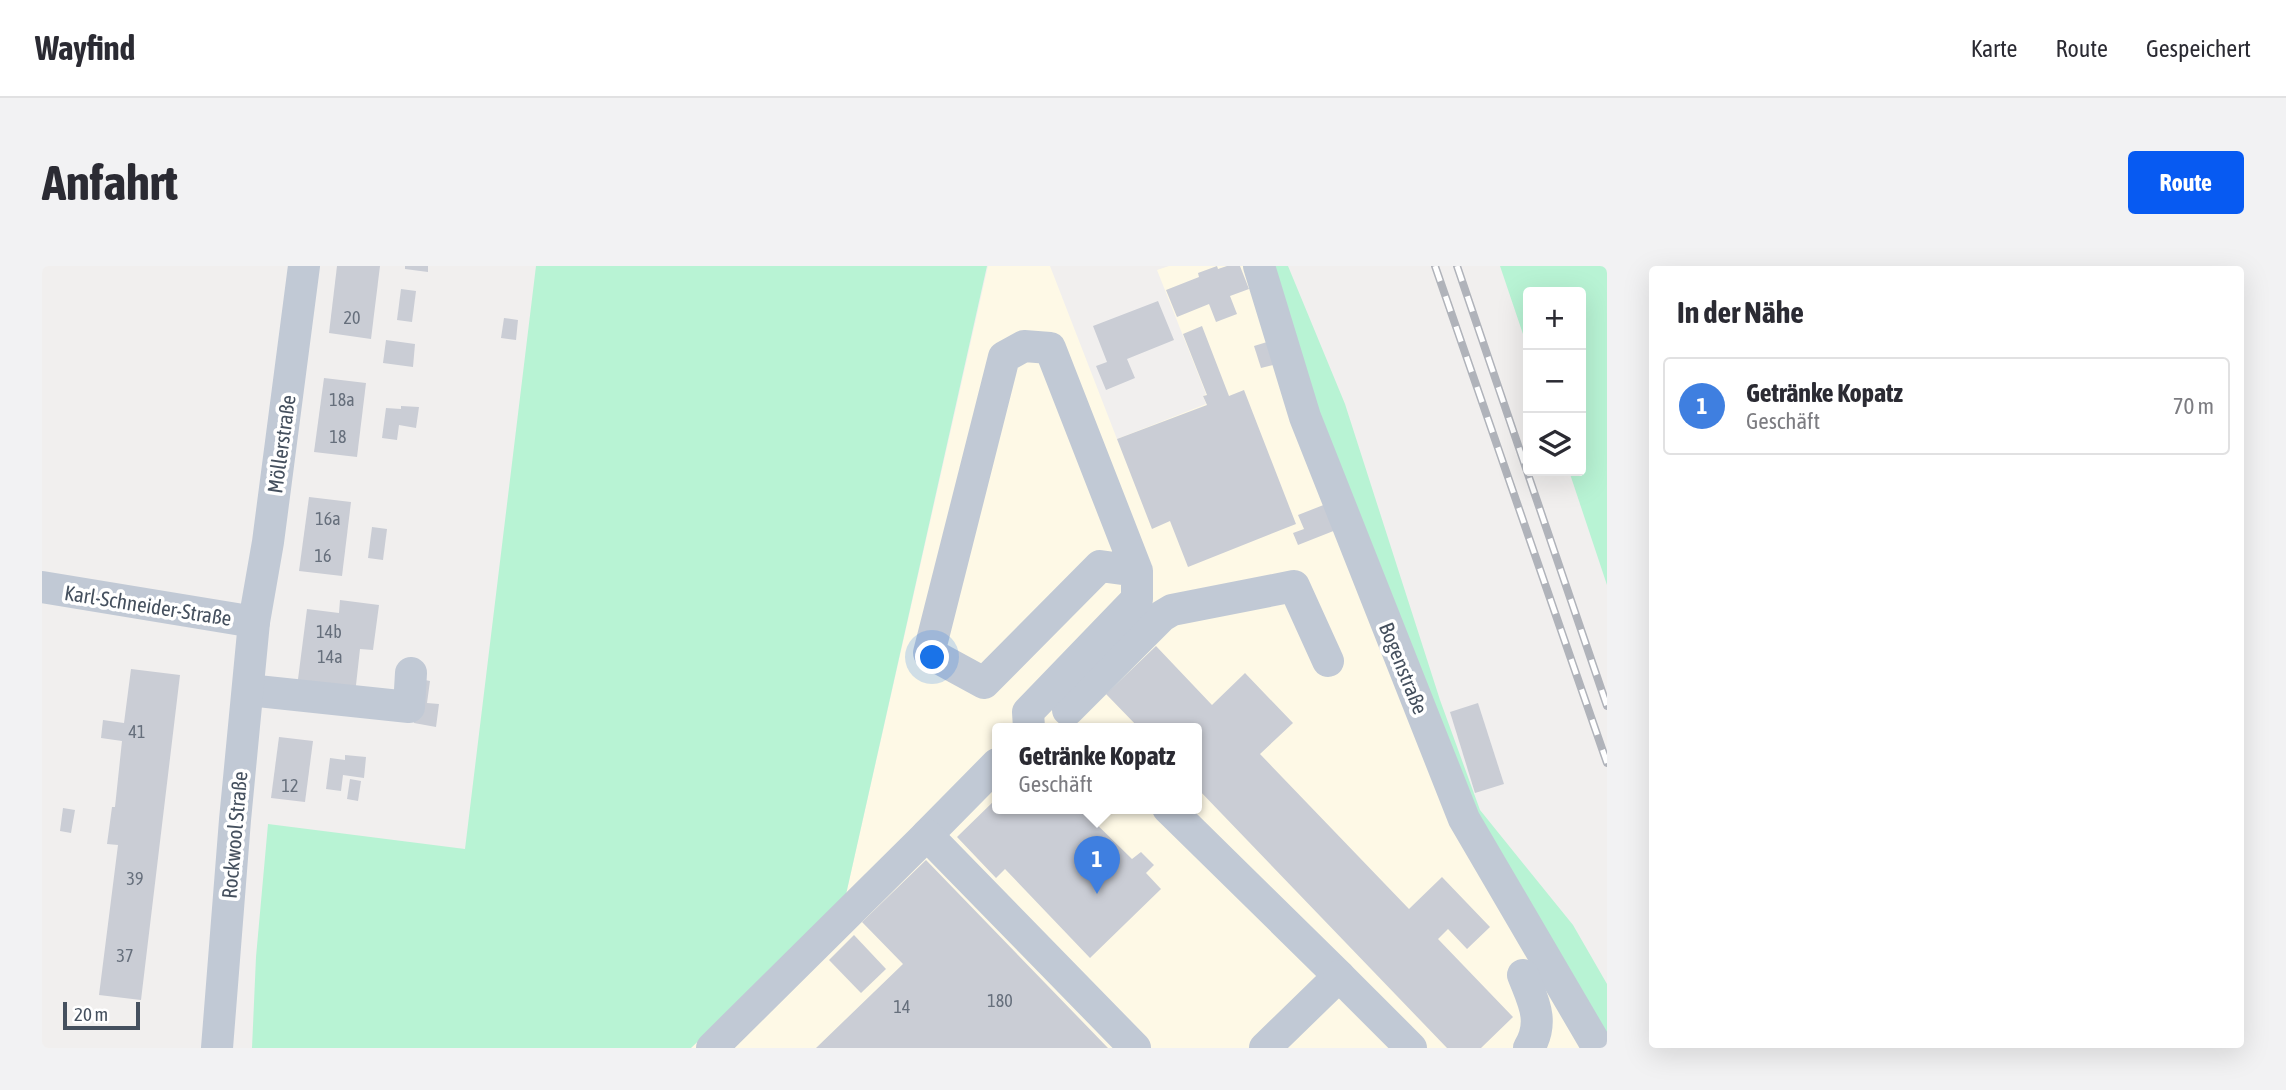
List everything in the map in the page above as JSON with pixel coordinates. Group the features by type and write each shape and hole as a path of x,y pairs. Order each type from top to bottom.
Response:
{"street":[{"name":"Möllerstraße","path":"254,622 268,541 304,266"},
{"name":"Bogenstraße","path":"1259,266 1305,417 1464,819 1598,1048"},
{"path":"1029,723 1028,712 1137,598 1137,571 1050,348 1024,346 1004,357 929,653 984,684 1100,566 1137,571"},
{"path":"1058,723 1076,719 1162,616 1172,610 1294,586 1328,662"},
{"name":"Karl-Schneider-Straße","path":"42,587 254,622"},
{"name":"Rockwool Straße","path":"217,1048 234,820 254,622"},
{"path":"248,690 410,707 411,673"},
{"path":"712,1048 992,769"},
{"path":"1174,814 1411,1048"},
{"path":"928,835 1135,1048"},
{"path":"1523,975 1538,1013 1534,1040 1529,1048"},
{"path":"1265,1048 1339,976"}],"shaded area":[{"path":"988,266 1050,266 1117,439 1206,404 1203,396 1206,394 1157,270 1169,266 1254,266 1293,411 1589,1048 691,1048 845,899"}],"green space":[{"path":"536,266 987,266 845,899 691,1048 252,1048 256,957 268,824 465,849"},
{"path":"1265,266 1288,266 1345,404 1440,700 1480,810 1573,925 1607,984 1607,1036 1470,817"},
{"path":"1500,266 1607,266 1607,585 1571,476 1586,476 1586,287 1523,287 1523,334"}],"building":[{"path":"337,266 380,266 371,339 329,333"},
{"path":"405,266 428,266 428,272 405,269"},
{"path":"1217,266 1218,269 1240,266 1249,289 1230,296 1237,314 1216,322 1209,304 1177,317 1166,290 1199,277 1198,273"},
{"path":"401,289 416,291 412,322 397,320"},
{"path":"1158,301 1174,340 1127,359 1135,378 1106,390 1096,366 1107,362 1093,326"},
{"path":"504,318 518,320 516,340 501,338"},
{"path":"1202,326 1229,396 1244,390 1296,524 1188,567 1170,521 1152,529 1117,439 1207,405 1203,396 1207,395 1183,334"},
{"path":"386,340 415,344 413,367 383,363"},
{"path":"1274,340 1281,363 1261,368 1254,346"},
{"path":"324,378 366,383 357,457 314,452"},
{"path":"401,406 419,407 416,428 399,425 397,440 382,438 386,408 401,409"},
{"path":"309,497 351,502 342,576 299,571"},
{"path":"1326,504 1336,530 1298,545 1293,533 1304,529 1298,515"},
{"path":"372,527 387,529 383,560 368,558"},
{"path":"340,600 379,605 373,650 360,649 355,694 297,687 307,609 339,613"},
{"path":"1156,646 1212,705 1245,673 1293,723 1260,754 1409,909 1442,877 1490,927 1467,949 1448,929 1438,939 1513,1017 1481,1048 1447,1048 1202,793 1202,723 1134,723 1106,694"},
{"path":"131,669 180,675 141,1000 99,995 118,845 107,844 112,807 115,807 122,741 101,738 103,720 124,723"},
{"path":"420,679 430,681 427,703 439,704 436,727 414,723"},
{"path":"1478,703 1504,784 1475,793 1450,712"},
{"path":"279,737 313,741 305,802 271,798"},
{"path":"345,755 366,757 364,778 343,775 341,791 326,789 330,758 345,760"},
{"path":"350,779 361,781 358,801 347,799"},
{"path":"992,803 992,814 1086,814 1132,859 1141,852 1154,865 1146,873 1161,889 1090,958 1005,869 996,878 957,837"},
{"path":"63,808 75,810 71,833 60,831"},
{"path":"926,860 1108,1048 816,1048 903,964 862,922"},
{"path":"854,935 886,969 861,993 829,960"}],"railway":[{"path":"1435,266 1607,763"},
{"path":"1457,266 1607,706"}],"place":[{"name":"Getränke Kopatz","path":"1097,894"}]}
